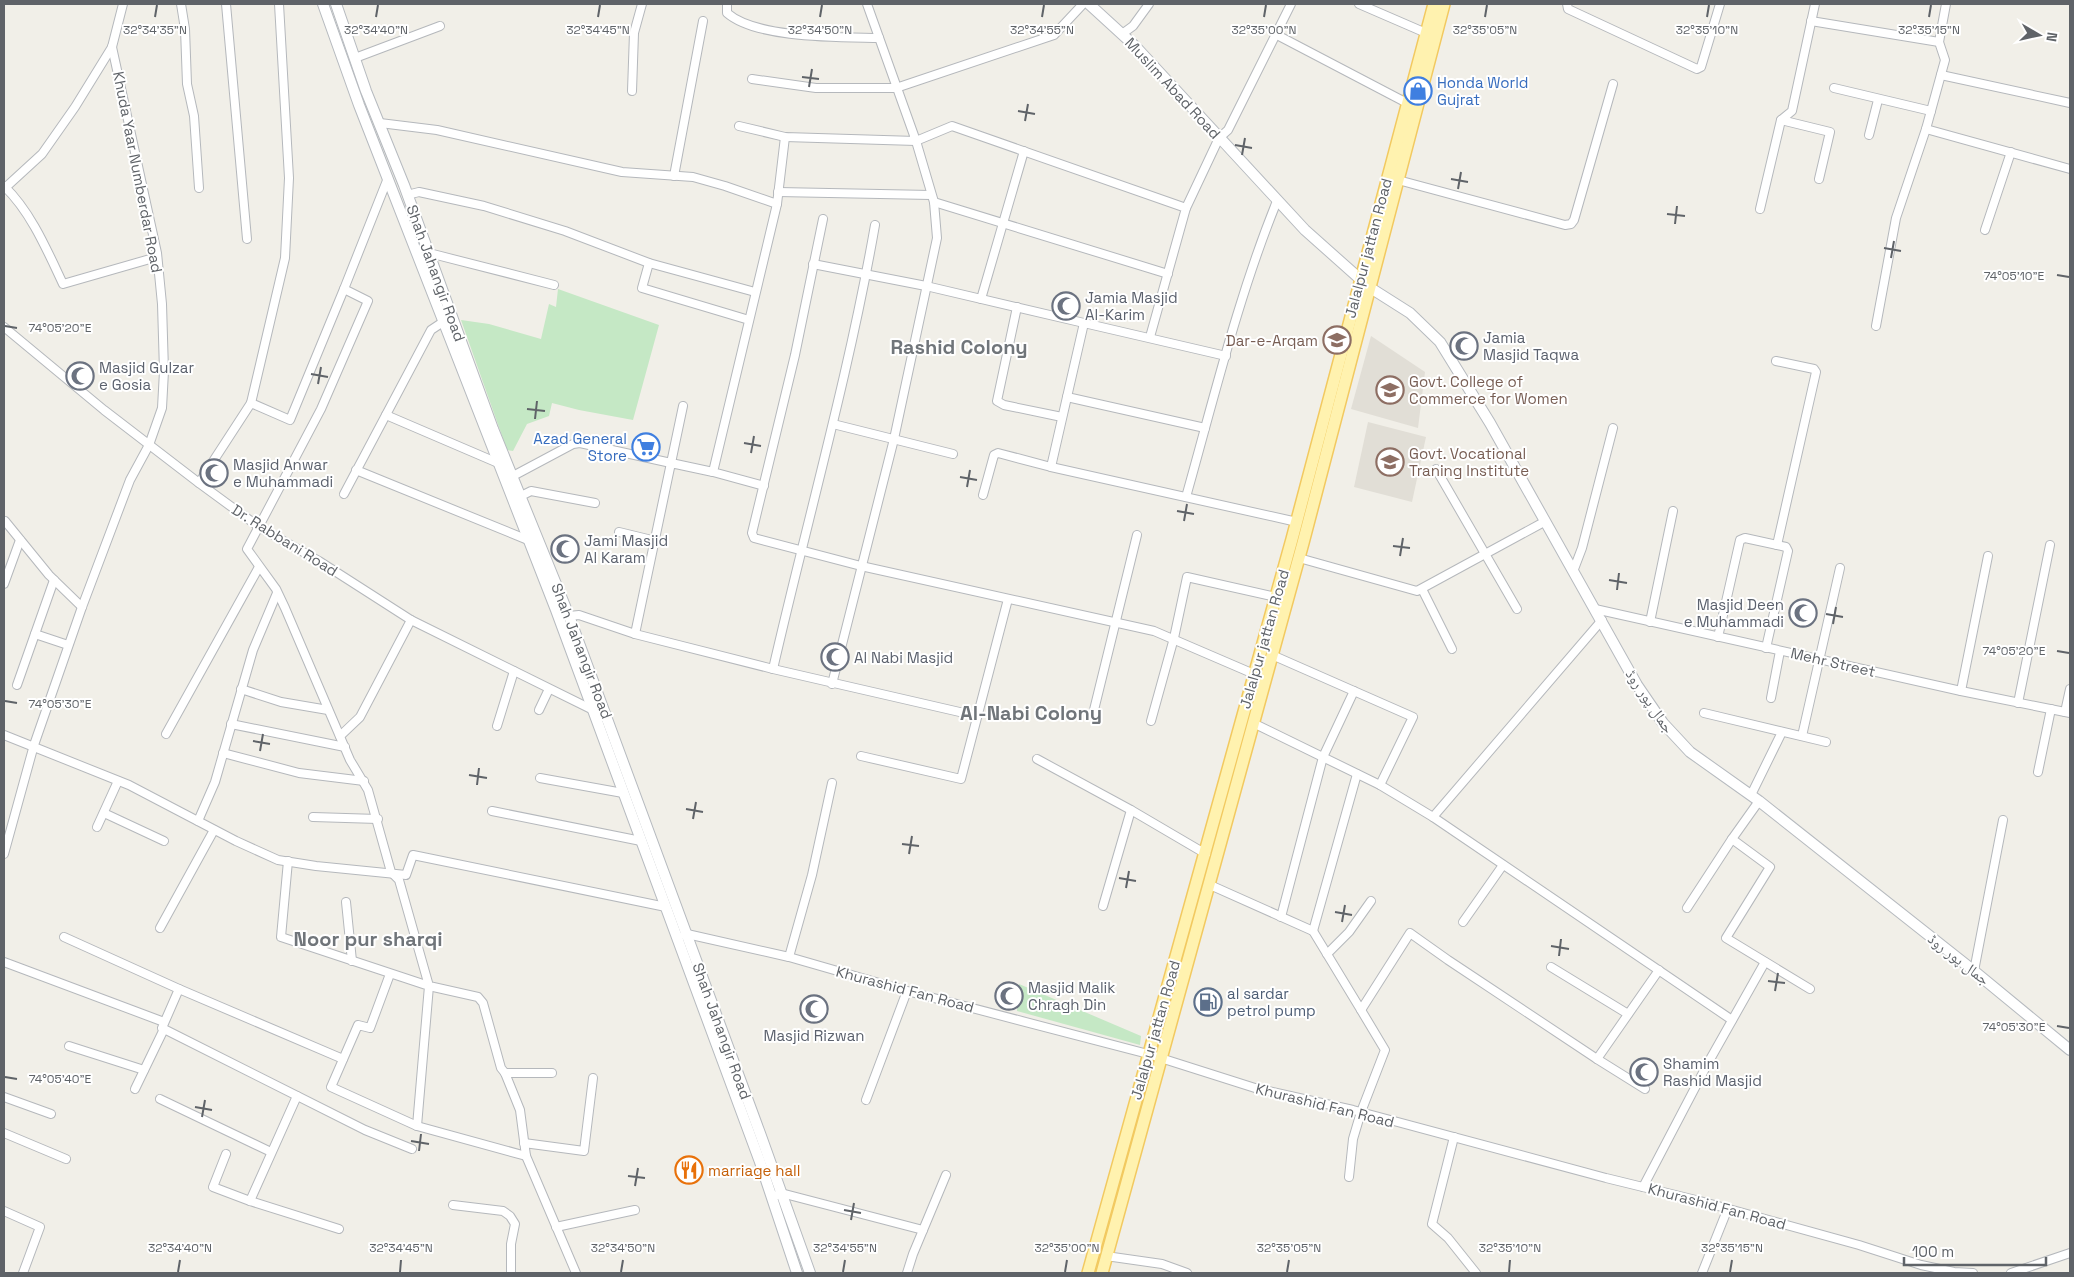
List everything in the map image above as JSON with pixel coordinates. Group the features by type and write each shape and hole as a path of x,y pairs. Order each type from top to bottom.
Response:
{"main road":[{"name":"Jalalpur jattan Road","path":"1088,1273 1276,597 1298,541 1364,284 1407,103 1434,4"},
{"name":"Jalalpur jattan Road","path":"1102,1273 1299,558 1297,522 1364,284 1398,180 1444,4"},
{"path":"1247,699 1257,708"},
{"path":"1173,968 1185,974"}],"street":[{"path":"123,4 112,47 75,107 42,154 5,186 17,200 44,243 63,284 157,257"},
{"path":"181,4 185,29 187,84 194,116 199,188"},
{"path":"226,4 247,239"},
{"path":"199,484 251,402 285,258 289,178 279,4"},
{"name":"Shah Jahangir Road","path":"323,4 359,104 593,710 666,907 682,936"},
{"name":"Shah Jahangir Road","path":"336,4 493,429 569,616 682,936"},
{"path":"632,91 634,33 642,4"},
{"path":"727,4 727,13 732,18 759,28 811,37 879,38"},
{"path":"832,684 894,440 937,238 932,199 916,141 867,4"},
{"path":"752,78 816,88 896,88 1054,35 1083,4"},
{"name":"Muslim Abad Road","path":"1089,4 1122,34 1277,201 1364,284"},
{"path":"1122,34 1133,26 1149,4"},
{"path":"1150,337 1186,208 1219,138 1228,130 1291,4"},
{"path":"1359,4 1426,33"},
{"path":"1567,4 1568,9 1697,69 1701,67 1720,4"},
{"path":"1760,209 1780,120 1792,111 1815,4"},
{"path":"1876,326 1896,218 1942,75 1945,60 1939,42 1946,4"},
{"path":"674,176 703,21"},
{"path":"1811,21 1939,42"},
{"path":"355,58 440,26"},
{"path":"1277,35 1407,103"},
{"name":"Khuda Yaar Numberdar Road","path":"4,854 34,745 68,646 130,480 149,445 162,408 164,371 162,304 157,257 112,47"},
{"path":"1942,75 2070,104"},
{"path":"1398,180 1566,225 1571,224 1613,84"},
{"path":"1834,88 1878,100 1931,111"},
{"path":"1869,135 1878,100"},
{"path":"1780,120 1830,132 1818,179"},
{"path":"380,123 438,130 622,172 693,177 777,204"},
{"path":"740,126 785,137 916,141 952,126 1186,208"},
{"path":"1926,129 2070,169"},
{"path":"713,472 777,204 785,137"},
{"path":"981,299 1024,151"},
{"path":"1985,230 2011,152"},
{"path":"251,402 290,420 388,178"},
{"path":"407,194 419,192 484,206 565,231 649,263 755,292"},
{"path":"778,192 932,199 1003,224 1168,274"},
{"path":"1186,497 1243,293 1259,244 1277,201"},
{"path":"823,218 795,355 752,533 754,538 861,566 1154,631 1254,674"},
{"path":"773,669 800,550 833,424 866,275 875,225"},
{"path":"429,253 554,285"},
{"path":"649,263 642,288 749,320"},
{"path":"813,264 926,286 1226,356"},
{"name":"جمال پور روڈ","path":"1364,284 1410,313 1440,342 1490,423 1544,522 1574,569 1637,686 1663,724 1690,752 1755,798 1974,971 2070,1050"},
{"path":"344,289 368,301 320,409 247,549 277,593 350,760 364,781 378,819 391,872 399,880 429,986 417,1126"},
{"path":"1017,307 997,401 1004,405 1062,417"},
{"path":"344,494 431,330 443,322"},
{"path":"1051,467 1084,323"},
{"name":"Dr. Rabbani Road","path":"4,327 149,445 199,484 260,527 319,561 411,620 593,710"},
{"path":"1776,361 1814,369 1816,372 1777,545"},
{"path":"1067,397 1205,428"},
{"path":"635,634 683,406"},
{"path":"386,415 498,463"},
{"path":"833,424 953,454"},
{"path":"1574,569 1582,548 1613,428"},
{"path":"513,476 573,444 580,443 713,472 764,486"},
{"path":"983,495 994,454 998,453 1051,467 1297,522"},
{"path":"1436,469 1517,609"},
{"path":"356,470 528,540"},
{"path":"521,496 530,491 595,503"},
{"path":"1650,622 1673,511"},
{"path":"5,521 54,580 82,607"},
{"path":"1299,558 1416,591 1544,522"},
{"path":"619,532 656,541"},
{"path":"1093,714 1117,623 1137,535"},
{"path":"1718,637 1740,540 1745,538 1786,547 1788,551 1766,648"},
{"path":"4,584 20,540"},
{"path":"2018,703 2050,545"},
{"path":"1961,691 1988,556"},
{"path":"166,734 260,567"},
{"path":"1802,736 1840,568"},
{"path":"1151,721 1174,638 1187,577 1276,597"},
{"path":"17,685 54,580"},
{"path":"1422,589 1452,650"},
{"path":"198,821 215,782 253,650 277,593"},
{"path":"861,756 961,780 1008,599"},
{"name":"Mehr Street","path":"1596,609 1961,691 2068,712"},
{"path":"569,616 580,615 635,634 832,684 977,716"},
{"path":"340,736 360,717 411,620"},
{"path":"1433,818 1602,620"},
{"path":"35,634 68,646"},
{"path":"1771,698 1780,651"},
{"path":"1272,655 1413,717 1380,785"},
{"path":"496,726 514,671"},
{"path":"539,710 549,689"},
{"path":"2068,712 2070,689"},
{"path":"241,690 281,702 328,710"},
{"path":"1281,917 1324,757 1354,691"},
{"path":"2038,772 2051,709"},
{"path":"1704,713 1826,742"},
{"path":"1253,723 1380,785 1433,818 1732,1020"},
{"path":"231,724 345,747"},
{"path":"1687,908 1732,839 1755,798 1782,732"},
{"path":"4,735 34,745 118,781 278,860 316,866 408,875 413,855 666,907"},
{"path":"223,753 299,773 364,781"},
{"path":"1037,759 1131,810 1206,854"},
{"path":"1312,931 1357,774"},
{"path":"540,778 623,793"},
{"path":"97,826 118,781"},
{"path":"789,957 812,875 832,783"},
{"path":"1103,906 1131,810"},
{"path":"492,811 641,841"},
{"path":"104,813 164,841"},
{"path":"313,817 378,819"},
{"path":"1974,971 2003,820"},
{"path":"160,928 214,830"},
{"path":"1732,839 1770,868 1726,938 1810,989"},
{"path":"288,861 281,937 390,974 429,986 478,997 481,1000 501,1068 505,1073 520,1110 526,1156 576,1273"},
{"path":"1463,922 1503,865"},
{"path":"1210,884 1312,931 1385,1050 1360,1112 1353,1138 1349,1177"},
{"path":"1327,954 1349,932 1371,901"},
{"path":"346,902 352,961"},
{"path":"1361,1010 1410,933 1645,1090"},
{"path":"682,936 777,1195 810,1273"},
{"name":"Khurashid Fan Road","path":"682,936 789,957 907,991 1148,1054 1255,1088 1360,1112 1728,1208 1859,1245 1921,1265 1954,1273 1973,1273"},
{"path":"64,937 179,989 342,1058"},
{"path":"4,962 164,1026 364,1130 412,1148"},
{"path":"1643,1187 1765,962"},
{"path":"1552,967 1628,1014"},
{"path":"1597,1059 1659,970"},
{"path":"390,974 370,1028 358,1025 331,1087 417,1126 526,1156"},
{"path":"135,1088 179,989"},
{"path":"866,1100 907,991"},
{"path":"69,1046 144,1070"},
{"path":"505,1073 552,1073"},
{"path":"524,1143 584,1151 593,1078"},
{"path":"250,1202 297,1096"},
{"path":"4,1097 51,1114"},
{"path":"160,1099 271,1152"},
{"path":"4,1133 66,1160"},
{"path":"1454,1137 1432,1224 1448,1238 1476,1273"},
{"path":"226,1154 213,1187 250,1202 338,1229"},
{"path":"907,1273 946,1175"},
{"path":"777,1195 923,1230"},
{"path":"777,1195 797,1273"},
{"path":"453,1205 503,1211 510,1216 515,1224 511,1244 511,1273"},
{"path":"1702,1273 1728,1208"},
{"path":"556,1226 635,1210"},
{"path":"4,1211 40,1227 23,1273"},
{"path":"2011,1273 2070,1253"},
{"path":"1106,1256 1162,1264 1187,1273"}],"shaded area":[{"name":"Govt. College of Commerce for Women","path":"1371,336 1425,372 1418,428 1351,409"},
{"name":"Govt. Vocational Traning Institute","path":"1368,422 1426,437 1412,502 1354,487"}],"green space":[{"path":"558,289 659,325 633,420 552,403 549,416 527,424 513,451 507,450 461,320 489,324 541,339 549,304 556,307"},
{"path":"1019,984 1141,1036 1140,1045 1017,1011"}],"place":[{"name":"Honda World Gujrat","path":"1418,91"},
{"name":"Jamia Masjid Al-Karim","path":"1066,306"},
{"name":"Dar-e-Arqam","path":"1337,340"},
{"name":"Jamia Masjid Taqwa","path":"1464,346"},
{"name":"Masjid Gulzar e Gosia","path":"80,376"},
{"name":"Govt. College of Commerce for Women","path":"1390,390"},
{"name":"Azad General Store","path":"646,447"},
{"name":"Govt. Vocational Traning Institute","path":"1390,462"},
{"name":"Masjid Anwar e Muhammadi","path":"214,473"},
{"name":"Jami Masjid Al Karam","path":"565,549"},
{"name":"Masjid Deen e Muhammadi","path":"1803,613"},
{"name":"Al Nabi Masjid","path":"835,657"},
{"name":"Masjid Malik Chragh Din","path":"1009,996"},
{"name":"al sardar petrol pump","path":"1208,1002"},
{"name":"Masjid Rizwan","path":"814,1009"},
{"name":"Shamim Rashid Masjid","path":"1644,1072"},
{"name":"marriage hall","path":"689,1170"}],"district":[{"name":"Rashid Colony","path":"959,347"},
{"name":"Al-Nabi Colony","path":"1031,713"},
{"name":"Noor pur sharqi","path":"368,939"}]}
